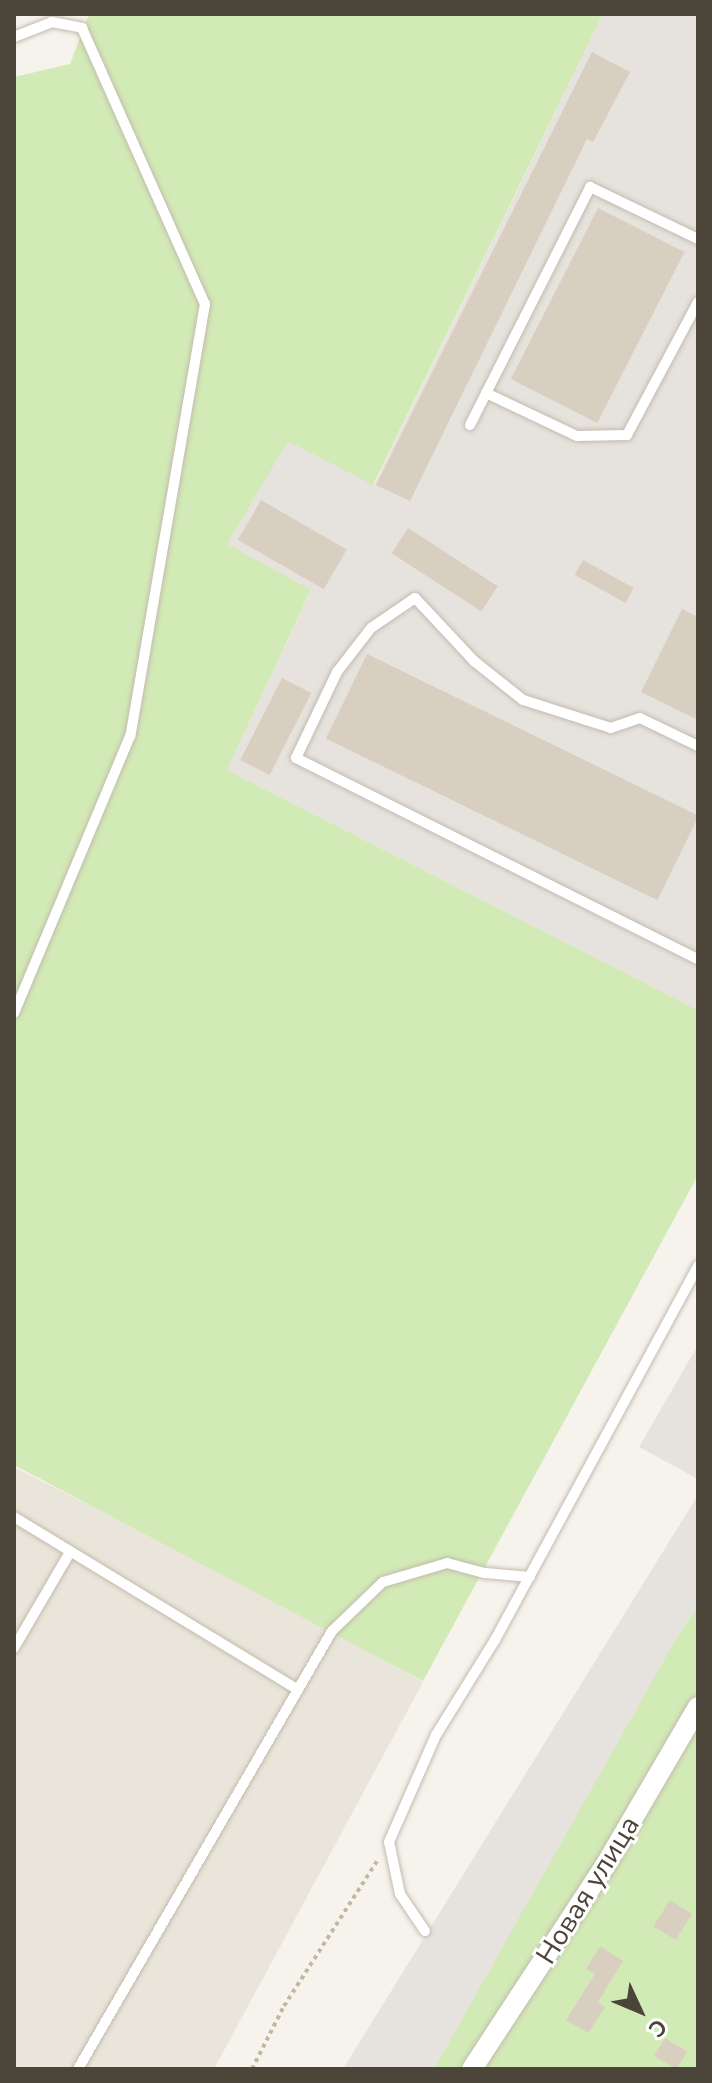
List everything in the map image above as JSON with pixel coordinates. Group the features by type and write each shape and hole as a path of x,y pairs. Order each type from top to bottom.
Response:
{"street":[{"name":"Новая улица","path":"472,2069 605,1866 698,1707"}],"lane":[{"path":"14,37 52,22 82,28 205,304 130,736 14,1013"},
{"path":"470,425 590,187 698,239"},
{"path":"486,393 577,436 627,435 698,302"},
{"path":"698,746 640,718 611,728 523,700 474,661 415,598 371,628 337,672 296,758 698,959"},
{"path":"425,1931 400,1894 389,1842 436,1735 530,1577 698,1266"},
{"path":"14,1517 69,1554 295,1688"},
{"path":"14,1648 69,1554"},
{"path":"78,2069 295,1688 332,1631 383,1582 447,1563 530,1577"}],"path":[{"path":"252,2069 284,2006 389,1842"}],"shaded area":[{"path":"603,14 698,14 698,1010 227,770 311,591 226,545 288,440 374,485"},
{"path":"698,1345 698,1479 639,1447"},
{"path":"14,1467 295,1609 423,1682 214,2069 14,2069"},
{"path":"698,1495 698,1606 434,2069 343,2069"}],"green space":[{"path":"89,14 603,14 373,485 288,441 227,544 311,590 227,770 698,1010 698,1175 423,1681 14,1465 14,77 70,64"},
{"path":"698,1606 698,2069 434,2069 676,1639"}],"building":[{"path":"592,52 630,72 593,142 587,139 410,501 376,485"},
{"path":"598,208 684,252 597,423 511,379"},
{"path":"261,500 347,550 324,589 238,540"},
{"path":"408,528 498,586 481,611 392,553"},
{"path":"583,560 634,588 625,603 575,575"},
{"path":"682,609 698,617 698,720 641,692"},
{"path":"367,654 698,815 657,900 326,738"},
{"path":"282,678 311,693 270,775 240,760"},
{"path":"670,1900 692,1914 676,1940 654,1926"},
{"path":"600,1946 623,1961 598,2002 605,2007 588,2033 566,2020 595,1974 586,1969"},
{"path":"665,2038 687,2051 677,2069 654,2056"}]}
